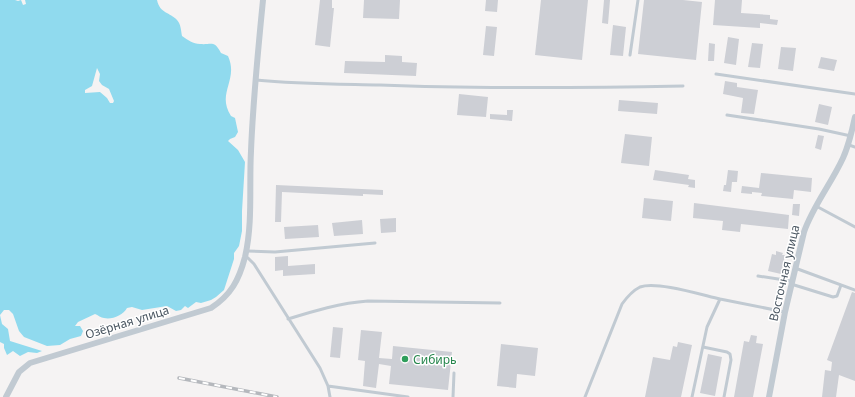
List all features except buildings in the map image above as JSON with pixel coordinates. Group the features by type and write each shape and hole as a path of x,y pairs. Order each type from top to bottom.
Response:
{"street":[{"name":"Озёрная улица","path":"6,397 19,372 30,363 211,308 228,295 234,286 245,254 249,222 251,151 263,0"},
{"name":"Восточная улица","path":"769,397 785,312 804,232 808,220 852,146 851,136 855,117"}],"lane":[{"path":"630,55 638,0"},
{"path":"716,74 855,94"},
{"path":"256,80 292,83 445,88 683,86"},
{"path":"727,115 820,129 851,136"},
{"path":"816,206 855,227"},
{"path":"245,254 374,243"},
{"path":"245,254 254,264 320,368 328,386 330,397"},
{"path":"795,268 855,290"},
{"path":"758,276 792,283 833,297 837,296 841,285"},
{"path":"584,397 622,304 632,292 640,287 656,286 785,312"},
{"path":"692,397 710,318 720,299"},
{"path":"288,319 323,308 353,302 500,303"},
{"path":"703,347 727,352 731,357 724,397"},
{"path":"453,397 454,373"},
{"path":"328,386 408,397"}],"water":[{"path":"0,0 21,0 23,5 26,4 25,0 157,0 160,8 174,17 178,22 181,28 182,36 191,42 212,44 216,46 221,53 228,56 231,65 226,100 227,108 231,116 235,118 238,132 235,137 228,141 238,150 245,162 242,231 239,246 234,253 234,259 224,290 211,300 201,303 196,302 188,308 185,306 181,310 176,311 167,306 142,310 132,307 127,308 120,315 114,318 103,318 95,314 78,322 75,326 80,326 83,331 81,336 70,339 60,345 47,346 24,337 19,331 13,314 9,310 4,310 0,315","holes":["97,68 100,74 99,81 102,85 109,89 114,101 113,103 110,103 100,92 85,93 85,90 92,86"]},
{"path":"0,315 2,324 8,329 10,341 42,351 37,353 28,352 20,356 13,351 7,355 4,344 0,342"}],"railway":[{"path":"179,378 277,397"}],"place":[{"name":"Сибирь","path":"405,359"}]}
